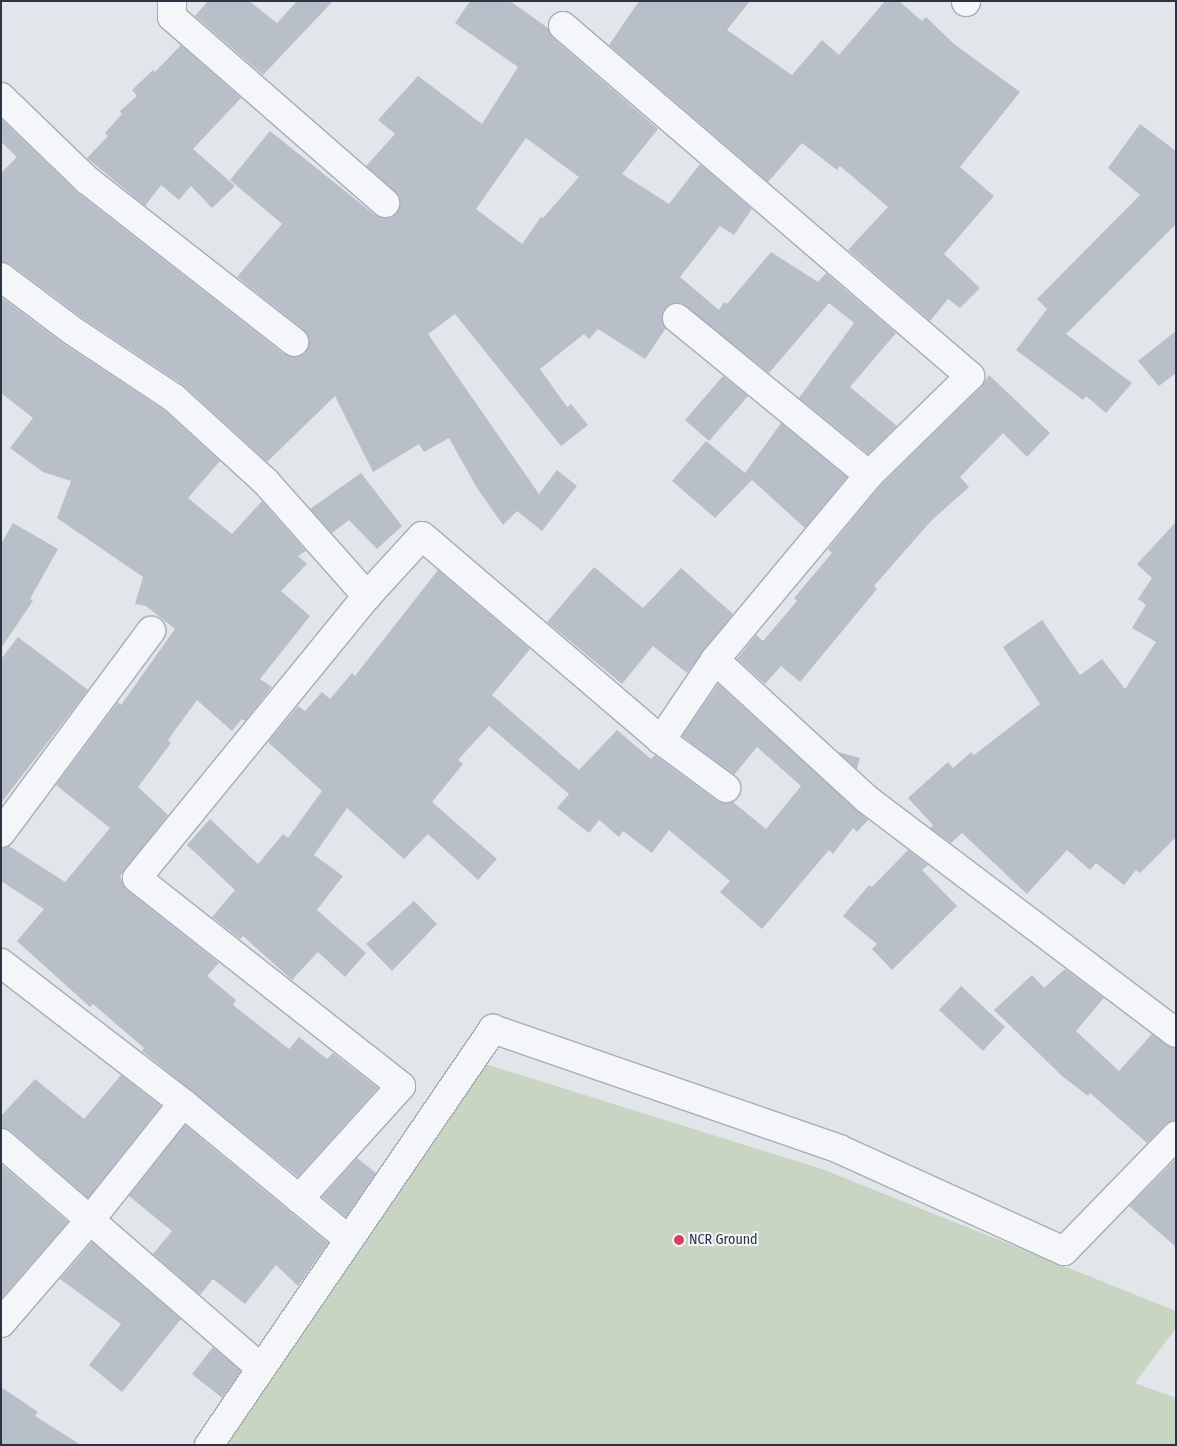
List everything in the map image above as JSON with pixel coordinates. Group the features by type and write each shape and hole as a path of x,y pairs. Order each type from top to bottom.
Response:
{"street":[{"path":"172,1 172,17 385,203"},
{"path":"563,26 970,376 868,475 714,660 661,740"},
{"path":"1,97 86,180 294,342"},
{"path":"1,277 73,331 174,398 265,481 367,596"},
{"path":"677,318 868,475"},
{"path":"299,1199 401,1086 137,878 367,596 422,536 661,740 726,788"},
{"path":"1,833 150,631"},
{"path":"714,660 868,800 1176,1033"},
{"path":"1,963 183,1103 349,1240"},
{"path":"209,1445 260,1367 349,1240 492,1029 839,1149 1064,1251 1176,1136"},
{"path":"1,1323 90,1220 183,1103"},
{"path":"1,1143 260,1367"}],"green space":[{"name":"NCR Ground","path":"482,1063 822,1169 1176,1311 1176,1328 1135,1383 1176,1398 1176,1445 214,1445"}],"building":[{"path":"208,1 249,1 277,23 297,1 333,1 263,75 195,16"},
{"path":"470,1 510,1 548,28 553,38 658,129 622,174 669,204 700,164 752,209 734,235 720,226 680,277 719,310 724,302 727,304 771,252 818,282 826,273 896,333 850,387 897,426 868,454 799,398 854,323 829,303 769,373 680,303 665,309 662,316 666,328 645,359 598,329 589,339 584,334 540,369 567,407 571,404 588,425 561,446 455,314 428,334 539,494 557,470 577,486 542,531 517,511 503,525 477,488 449,438 424,452 419,444 373,472 335,396 267,462 183,385 82,318 10,264 1,262 1,173 17,157 1,142 1,119 77,192 284,354 300,356 309,344 304,330 237,277 282,224 230,180 270,131 375,215 390,218 396,214 400,198 366,166 395,134 378,120 418,76 482,124 518,67 455,23","holes":["526,138 579,177 543,218 541,217 522,244 476,209"]},
{"path":"639,1 750,1 727,30 792,75 822,40 839,55 885,1 899,1 922,21 926,17 954,44 1020,92 960,167 994,196 944,254 980,288 960,308 948,299 930,321 848,250 888,207 840,166 837,170 802,143 768,182 609,45"},
{"path":"181,45 241,98 193,149 235,186 212,208 191,186 179,200 161,185 145,206 87,158 108,136 105,133 122,114 120,111 137,96 132,90 153,70 155,72"},
{"path":"1140,124 1176,151 1176,224 1066,334 1132,383 1106,413 1086,396 1083,400 1016,350 1047,309 1037,299 1140,195 1108,168"},
{"path":"1,297 64,344 164,410 220,461 188,498 232,534 262,501 306,551 298,556 307,564 281,591 310,616 260,679 272,687 245,721 242,719 232,731 197,700 168,740 171,743 138,787 168,815 120,876 127,890 219,963 207,976 236,1000 233,1005 289,1049 299,1037 327,1059 333,1053 378,1088 298,1177 142,1051 144,1048 93,1004 90,1007 17,941 44,909 1,881 1,848 9,846 65,882 110,828 56,785 118,702 121,705 175,629 146,606 135,604 143,577 57,518 71,481 43,472 10,448 33,418 1,393"},
{"path":"1176,331 1176,373 1159,386 1138,361"},
{"path":"989,375 1050,433 1027,457 1003,433 960,477 969,487 931,521 874,586 877,589 800,682 781,666 765,684 737,659 756,635 763,641 797,601 794,598 832,553 828,549 880,486 981,387"},
{"path":"723,376 748,396 709,441 685,420"},
{"path":"781,423 847,477 805,528 752,480 715,518 672,481 706,441 745,473"},
{"path":"361,473 402,526 377,549 349,520 332,533 310,509"},
{"path":"1176,522 1176,837 1140,873 1136,870 1124,885 1096,863 1090,870 1067,850 1027,894 962,833 951,843 930,828 933,825 908,798 948,762 953,768 971,752 974,755 1040,704 1003,647 1042,620 1080,675 1102,659 1125,689 1156,642 1132,628 1146,605 1138,599 1152,578 1137,564"},
{"path":"13,523 58,549 30,599 33,601 1,648 1,544"},
{"path":"594,567 643,608 681,568 733,614 687,673 653,646 622,684 547,622"},
{"path":"438,570 530,649 492,695 579,770 617,730 651,759 655,755 717,801 733,802 766,829 801,786 757,747 734,775 682,736 718,684 868,820 857,832 853,828 833,854 829,850 762,929 720,892 730,881 669,830 652,853 623,831 619,837 599,820 589,833 557,808 569,794 489,726 458,760 463,764 432,802 497,859 478,880 428,834 404,859 347,808 314,855 343,876 317,910 366,953 345,977 318,952 292,980 243,936 240,939 212,917 235,890 187,845 210,819 258,864 283,834 288,838 322,791 268,742 298,706 305,711 322,692 330,699 352,673 355,676"},
{"path":"18,637 88,690 1,803 1,659"},
{"path":"838,752 860,758 857,769"},
{"path":"908,850 928,865 922,870 957,906 892,970 872,949 877,944 843,916 869,885 872,887"},
{"path":"414,901 437,924 392,971 366,944"},
{"path":"1065,969 1104,998 1076,1031 1119,1071 1152,1034 1176,1048 1176,1121 1165,1125 1147,1143 1090,1093 1088,1096 1062,1076 994,1010 1032,975 1044,988"},
{"path":"961,986 1005,1027 983,1051 939,1010"},
{"path":"121,1075 161,1106 88,1198 11,1131 1,1128 1,1116 35,1079 84,1119"},
{"path":"185,1125 328,1243 298,1286 276,1265 245,1304 213,1279 200,1295 153,1254 172,1231 129,1196"},
{"path":"357,1158 376,1173 346,1217 322,1197"},
{"path":"1176,1159 1176,1247 1129,1206"},
{"path":"1,1164 68,1222 1,1299"},
{"path":"92,1242 181,1319 122,1392 89,1365 121,1324 60,1279"},
{"path":"213,1347 241,1371 222,1398 192,1374"},
{"path":"1,1387 38,1412 35,1416 81,1445 1,1445"}],"place":[{"name":"NCR Ground","path":"679,1240"}]}
